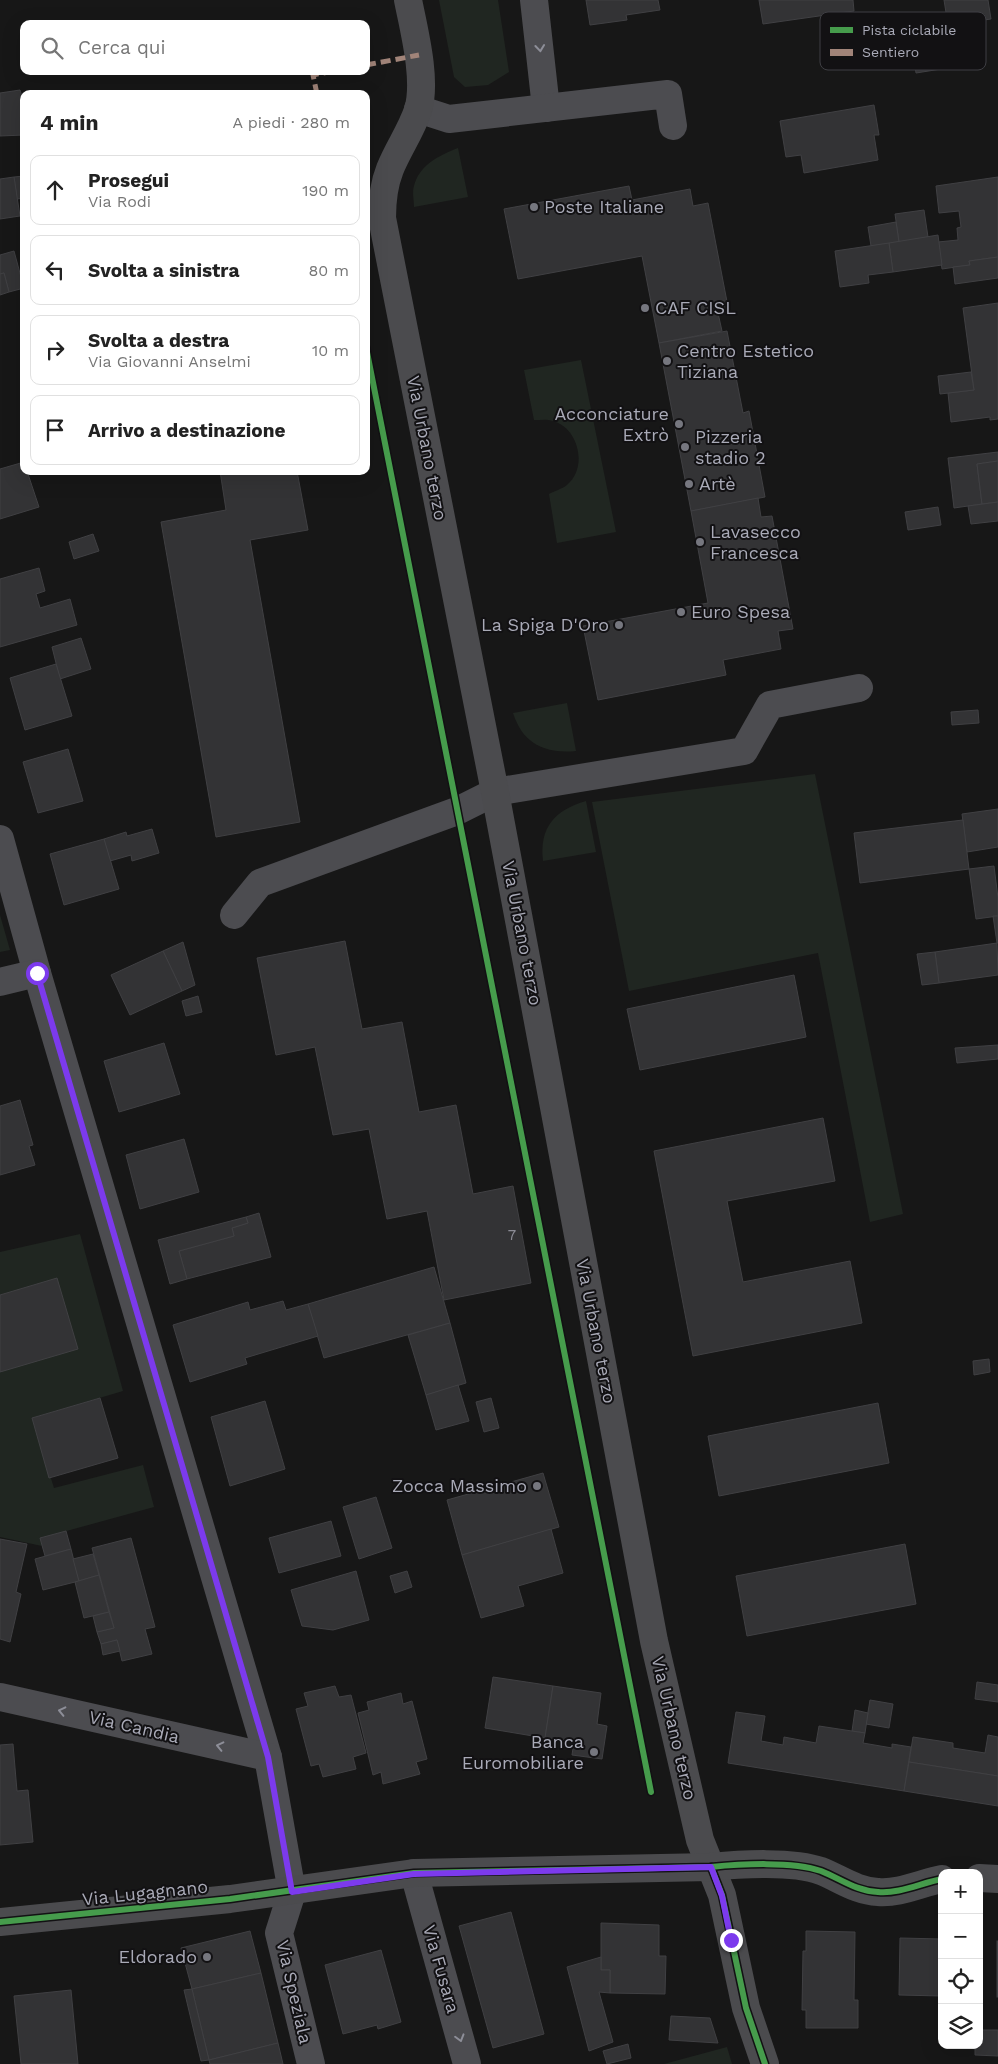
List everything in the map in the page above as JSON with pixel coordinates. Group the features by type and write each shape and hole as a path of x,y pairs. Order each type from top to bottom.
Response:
{"street":[{"name":"Via Urbano terzo","path":"408,0 419,55 420,95 418,109 389,170 382,201 382,218 495,792 654,1641 700,1840 722,1896 746,2008 764,2064"},
{"path":"534,0 546,108"},
{"path":"418,109 449,119 668,94 673,126"},
{"path":"234,915 260,883 457,811 495,792 744,751 770,705 859,688"},
{"path":"0,839 37,973 268,1757 292,1892"},
{"path":"0,982 37,973"},
{"name":"Via Candia","path":"0,1697 268,1757"},
{"name":"Via Lugagnano","path":"0,1922 292,1892 414,1874 711,1867 745,1863 799,1867 820,1871 855,1888 880,1893 901,1890 938,1880"},
{"name":"Via Fusara","path":"414,1874 467,2064"},
{"path":"983,1878 998,1879"},
{"name":"Via Speziala","path":"292,1892 279,1933 311,2064"}],"shaded area":[{"path":"439,0 498,0 509,72 488,85 465,87 454,77"},
{"path":"458,148 468,197 414,207 413,188 420,172 437,158"},
{"path":"581,360 616,532 557,543 549,494 567,485 573,478 579,459 578,449 569,432 562,425 551,420 534,420 524,370"},
{"path":"567,703 576,751 554,751 537,745 529,739 517,724 513,713"},
{"path":"815,774 903,1214 870,1222 818,953 629,991 592,802"},
{"path":"586,801 596,852 543,861 542,849 544,839 551,822 566,809"},
{"path":"0,915 10,950 0,952"},
{"path":"80,1234 123,1391 32,1418 54,1488 143,1465 154,1507 41,1538 42,1546 0,1537 0,1252"},
{"path":"727,2047 732,2064 664,2064"}],"building":[{"path":"586,0 658,0 660,10 626,15 627,20 590,25"},
{"path":"759,0 853,0 854,11 820,12 820,16 763,24"},
{"path":"944,0 988,0 991,19 986,20 986,12 946,12"},
{"path":"916,70 935,70 916,73"},
{"path":"20,90 20,135 0,136 0,93"},
{"path":"874,105 879,135 874,135 878,160 804,173 801,155 786,157 780,121"},
{"path":"20,176 20,199 17,199 14,177"},
{"path":"14,177 20,216 0,219 0,179"},
{"path":"998,177 998,257 969,261 970,265 942,269 938,242 958,240 957,228 961,227 959,211 939,213 936,186"},
{"path":"629,186 632,200 690,189 693,206 708,203 729,312 718,313 722,331 659,343 642,256 518,279 504,209"},
{"path":"924,210 928,237 899,242 895,214"},
{"path":"896,222 899,242 871,246 868,227"},
{"path":"938,235 942,265 893,272 889,243"},
{"path":"889,243 893,272 868,275 869,283 840,287 835,251"},
{"path":"14,251 20,273 20,289 9,292 4,273 0,274 0,255"},
{"path":"998,257 998,278 955,284 953,267 970,265 969,261"},
{"path":"4,273 9,292 0,295 0,274"},
{"path":"998,303 998,419 990,420 990,417 951,422 948,393 974,390 963,308"},
{"path":"727,331 743,413 749,411 765,497 691,511 659,343"},
{"path":"971,372 974,390 940,394 938,376"},
{"path":"998,452 998,461 977,464 982,504 954,508 948,458"},
{"path":"998,461 998,502 982,504 977,464"},
{"path":"20,463 20,475 28,475 39,507 0,519 0,469"},
{"path":"221,475 298,475 308,530 250,540 300,822 216,837 161,522 226,510"},
{"path":"758,498 761,517 772,516 793,629 778,631 781,649 723,660 726,675 598,700 583,626 708,603 691,511"},
{"path":"998,502 998,521 971,524 968,506"},
{"path":"938,507 941,525 908,530 905,512"},
{"path":"93,534 99,551 74,559 69,542"},
{"path":"39,568 45,591 36,594 40,608 70,599 77,625 0,647 0,579"},
{"path":"81,638 91,669 60,679 52,647"},
{"path":"56,664 72,716 25,730 10,678"},
{"path":"978,710 979,723 952,725 951,712"},
{"path":"68,749 83,801 38,813 23,762"},
{"path":"998,809 998,847 967,852 962,814"},
{"path":"963,820 969,869 860,883 854,833"},
{"path":"152,829 159,853 132,861 131,855 110,861 104,839 126,832 127,836"},
{"path":"104,839 119,889 64,905 50,854"},
{"path":"994,866 998,916 976,919 969,869"},
{"path":"993,916 998,916 998,943 997,943"},
{"path":"345,941 362,1029 402,1022 419,1112 456,1105 473,1194 513,1186 531,1283 444,1300 427,1211 387,1219 369,1129 333,1135 315,1047 276,1055 257,958"},
{"path":"183,942 195,985 182,991 163,951"},
{"path":"997,943 998,975 939,983 935,952"},
{"path":"163,951 182,991 130,1015 111,975"},
{"path":"935,952 939,983 922,985 917,954"},
{"path":"794,975 806,1037 640,1070 627,1009"},
{"path":"198,996 202,1012 186,1016 182,1001"},
{"path":"164,1043 180,1094 119,1112 104,1061"},
{"path":"998,1045 998,1059 957,1063 955,1048"},
{"path":"20,1100 33,1145 29,1146 35,1165 0,1175 0,1106"},
{"path":"823,1118 835,1181 727,1201 743,1282 850,1261 862,1323 693,1356 654,1151"},
{"path":"184,1139 199,1192 140,1209 126,1155"},
{"path":"259,1213 271,1257 187,1279 179,1251 234,1236 232,1228 248,1223 246,1217"},
{"path":"246,1217 248,1223 232,1228 234,1236 179,1251 187,1279 170,1284 158,1240"},
{"path":"434,1267 450,1323 324,1358 308,1304"},
{"path":"57,1278 78,1349 0,1372 0,1295"},
{"path":"283,1301 286,1310 308,1304 318,1336 245,1358 247,1364 190,1382 173,1325 248,1302 250,1310"},
{"path":"450,1323 466,1383 426,1395 408,1335"},
{"path":"989,1359 990,1372 974,1375 973,1361"},
{"path":"458,1385 469,1421 436,1430 426,1395"},
{"path":"100,1398 118,1458 49,1478 32,1418"},
{"path":"491,1398 499,1428 484,1432 476,1402"},
{"path":"265,1401 285,1469 230,1486 211,1417"},
{"path":"878,1403 889,1463 719,1496 708,1436"},
{"path":"543,1473 559,1527 462,1555 447,1500"},
{"path":"376,1497 392,1548 359,1559 343,1507"},
{"path":"331,1521 341,1556 279,1573 269,1538"},
{"path":"551,1529 563,1573 518,1586 524,1606 481,1618 462,1555"},
{"path":"66,1531 71,1549 45,1556 40,1538"},
{"path":"131,1538 155,1627 145,1629 152,1654 122,1661 117,1640 101,1644 97,1632 114,1628 92,1548"},
{"path":"0,1539 27,1544 16,1592 21,1594 10,1642 0,1639"},
{"path":"905,1544 916,1604 747,1636 736,1576"},
{"path":"71,1549 79,1581 43,1590 35,1559"},
{"path":"93,1554 99,1575 79,1581 73,1559"},
{"path":"356,1571 369,1620 333,1630 302,1626 291,1590"},
{"path":"407,1571 412,1587 395,1593 390,1576"},
{"path":"99,1575 109,1612 84,1618 75,1582"},
{"path":"109,1612 114,1628 97,1632 93,1616"},
{"path":"117,1640 120,1651 103,1655 101,1644"},
{"path":"493,1677 553,1686 545,1738 485,1728"},
{"path":"977,1682 998,1685 998,1702 975,1699"},
{"path":"335,1686 339,1697 351,1695 366,1753 353,1757 356,1769 323,1777 319,1764 311,1766 296,1709 308,1706 304,1693"},
{"path":"553,1686 601,1693 597,1724 607,1726 602,1759 572,1755 574,1741 545,1738"},
{"path":"401,1693 403,1704 412,1701 427,1759 416,1762 420,1774 383,1784 381,1772 373,1775 358,1713 369,1710 367,1702"},
{"path":"870,1700 893,1704 889,1728 866,1724"},
{"path":"855,1710 868,1713 865,1733 852,1731"},
{"path":"736,1712 765,1716 761,1741 783,1745 784,1737 816,1743 819,1726 865,1733 863,1743 892,1748 892,1744 911,1747 904,1791 728,1763"},
{"path":"988,1735 998,1737 998,1776 909,1762 913,1737 953,1743 953,1748 985,1753"},
{"path":"13,1744 17,1791 28,1790 33,1842 0,1845 0,1745"},
{"path":"909,1762 998,1776 998,1806 904,1791"},
{"path":"511,1912 544,2034 493,2048 459,1926"},
{"path":"601,1923 659,1925 659,1956 666,1956 665,1994 610,1993 610,1970 601,1970"},
{"path":"250,1931 261,1973 192,1989 181,1948"},
{"path":"806,1931 855,1932 854,2000 858,2000 858,2028 806,2028 806,2010 802,2010 803,1951 806,1951"},
{"path":"900,1938 938,1939 938,1996 899,1995"},
{"path":"998,1941 998,1997 997,1997"},
{"path":"381,1950 401,2022 378,2029 377,2025 343,2034 325,1965"},
{"path":"601,1957 601,1970 610,1970 610,1993 599,1992 613,2042 589,2051 567,1967"},
{"path":"261,1973 278,2043 209,2060 192,1989"},
{"path":"192,1989 209,2060 201,2061 184,1990"},
{"path":"71,1990 78,2064 21,2064 14,1996"},
{"path":"671,2016 710,2018 718,2043 669,2040"},
{"path":"983,2030 998,2030 998,2056 975,2055 975,2049 983,2049"},
{"path":"278,2043 283,2064 210,2064 209,2060"},
{"path":"628,2044 631,2058 607,2064 603,2051"}],"marked path":[{"path":"370,64 419,55"},
{"path":"313,75 316,90"}],"cycle path":[{"path":"370,367 651,1792"},
{"path":"0,1922 230,1899 414,1873 711,1867 751,1864 809,1868 870,1891 902,1890 938,1880"},
{"path":"711,1867 722,1895 746,2008 765,2064"}],"place":[{"name":"Poste Italiane","path":"534,207"},
{"name":"CAF CISL","path":"645,308"},
{"name":"Centro Estetico Tiziana","path":"667,361"},
{"name":"Acconciature Extrò","path":"679,424"},
{"name":"Pizzeria stadio 2","path":"685,447"},
{"name":"Artè","path":"689,484"},
{"name":"Lavasecco Francesca","path":"700,542"},
{"name":"Euro Spesa","path":"681,612"},
{"name":"La Spiga D'Oro","path":"619,625"},
{"name":"Zocca Massimo","path":"537,1486"},
{"name":"Banca Euromobiliare","path":"594,1752"},
{"name":"Eldorado","path":"207,1957"}],"route":[{"path":"37,973 268,1757 292,1892 414,1874 711,1867 722,1896 731,1940"}]}
